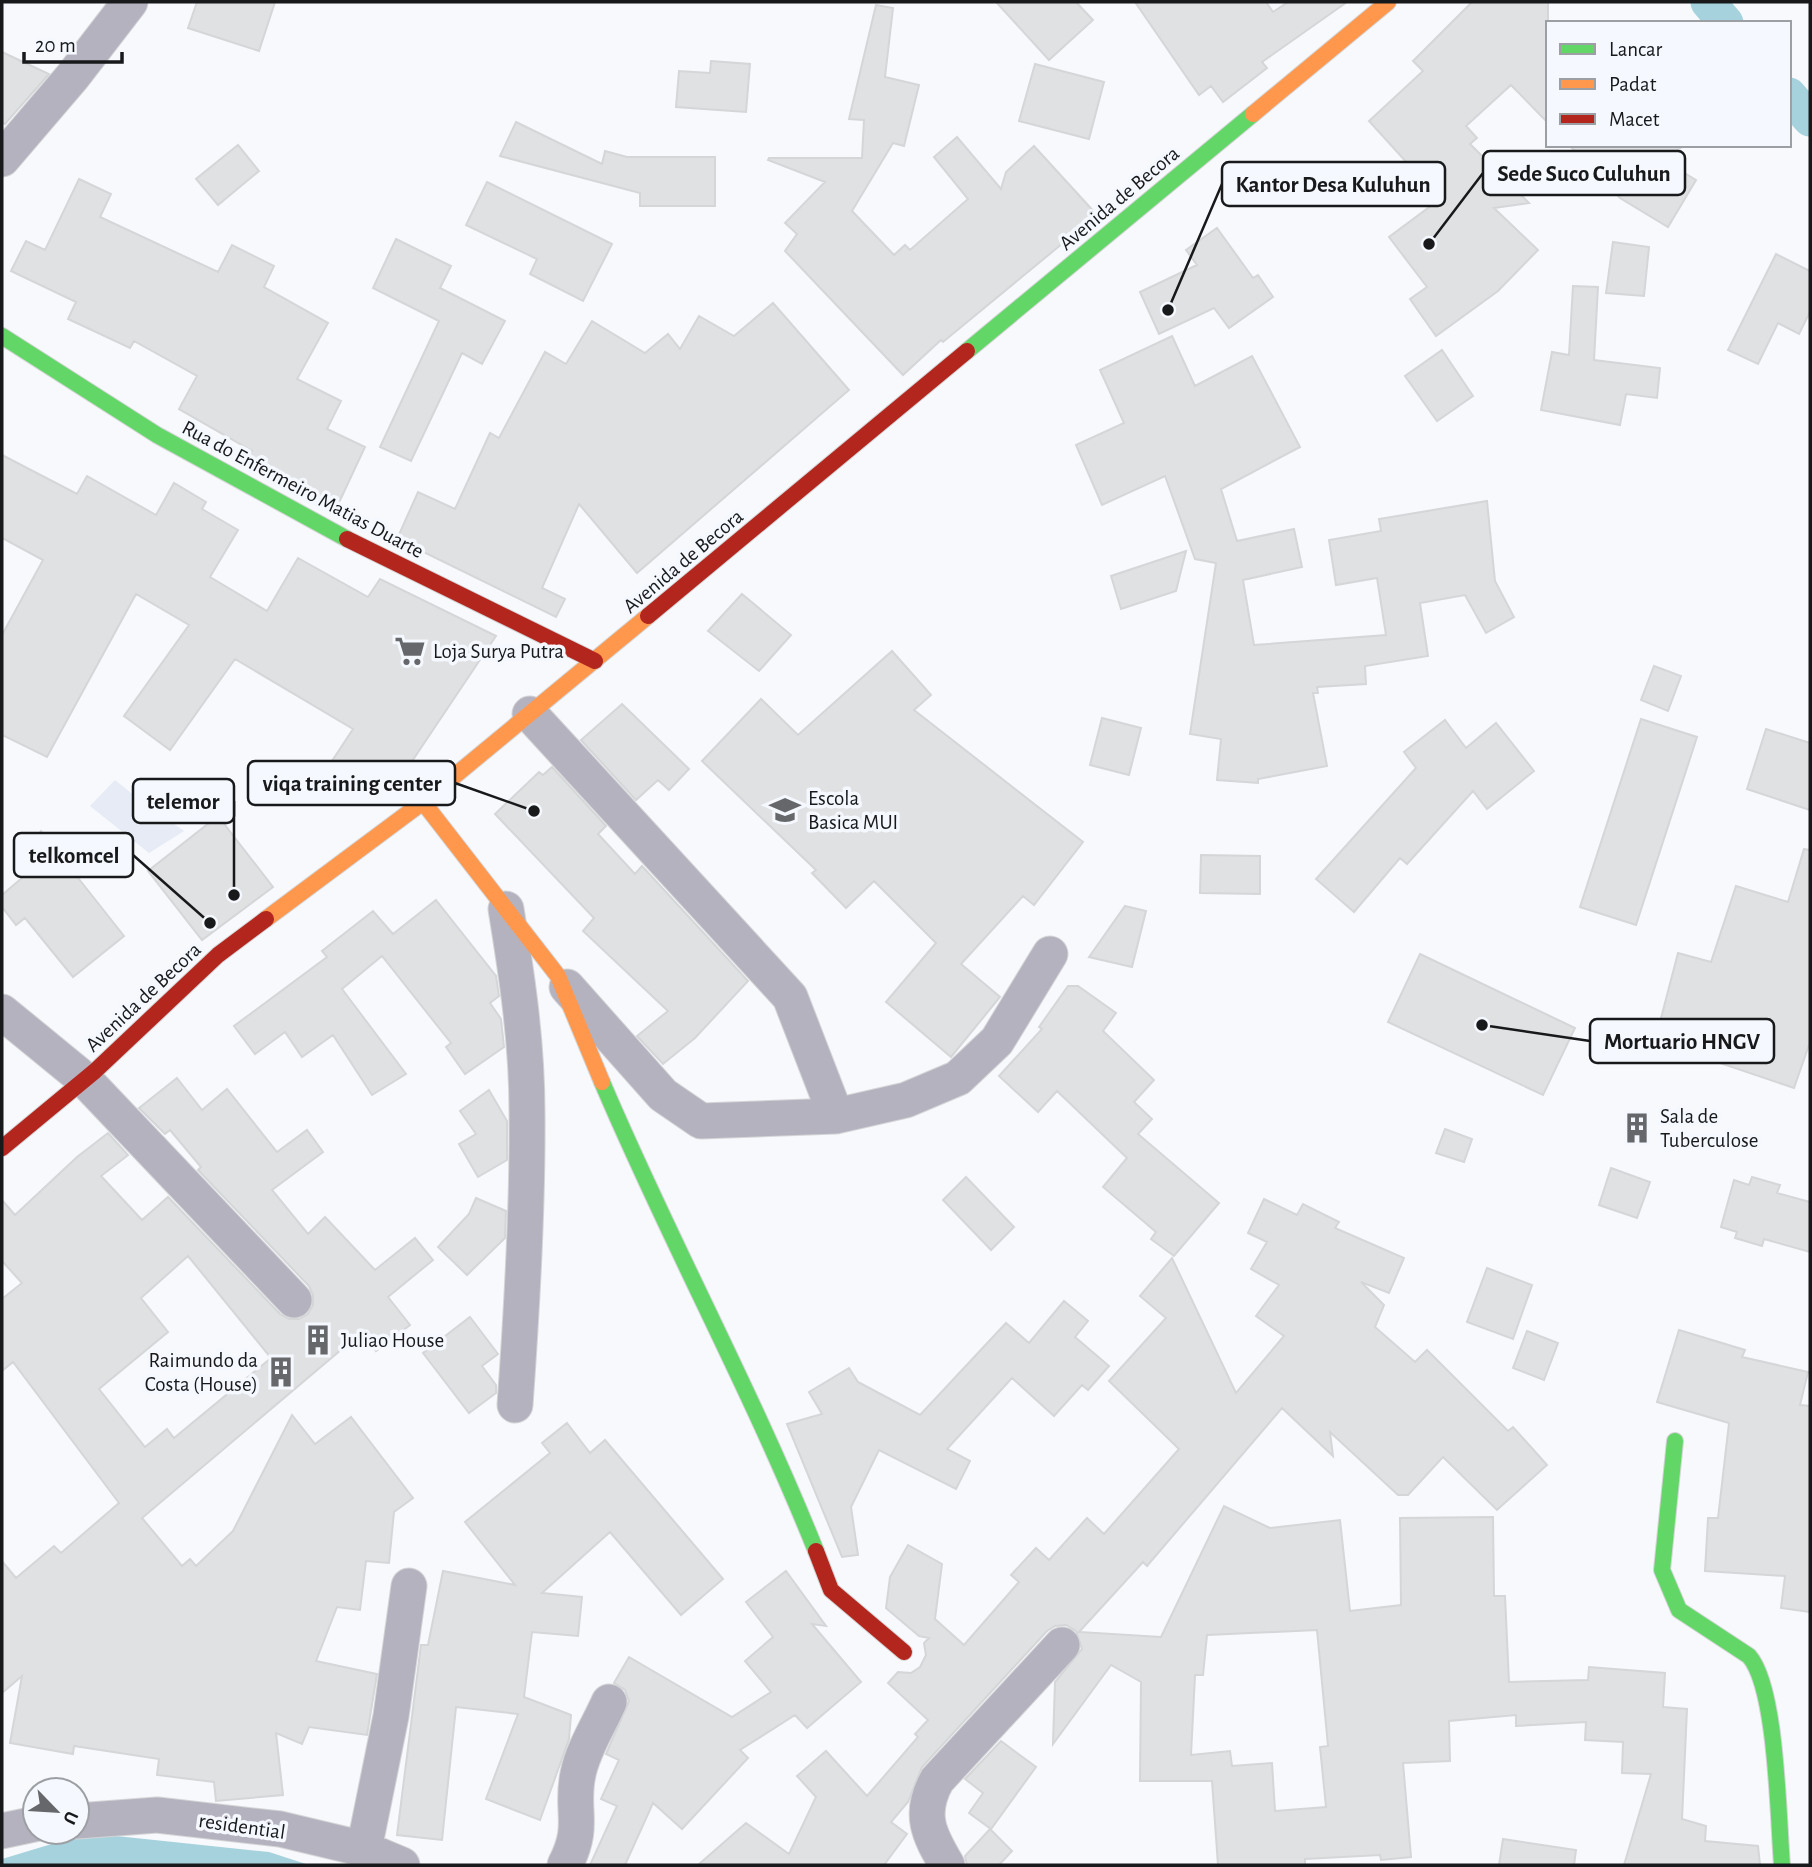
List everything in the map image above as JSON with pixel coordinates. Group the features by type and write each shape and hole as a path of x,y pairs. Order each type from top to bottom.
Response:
{"street":[{"path":"2,159 73,76 130,2"},
{"name":"Avenida de Becora","path":"2,1148 85,1080 218,955 423,802 1388,2"},
{"name":"Rua do Enfermeiro Matias Duarte","path":"2,336 157,435 343,537 595,661"},
{"path":"530,714 790,997 835,1116"},
{"path":"423,802 558,976 663,1095 701,1121 835,1116 906,1100 958,1078 997,1041 1050,954"},
{"path":"506,909 519,990 527,1110 523,1302 514,1405"},
{"path":"558,976 630,1148 781,1463 831,1590 904,1652"},
{"path":"2,1012 85,1080 293,1300"},
{"path":"1675,1441 1662,1546 1662,1570 1679,1611 1749,1656 1758,1666 1769,1712 1782,1865"},
{"path":"364,1849 391,1716 409,1586"},
{"path":"947,1865 928,1832 925,1809 929,1794 937,1780 1062,1645"},
{"path":"565,1865 578,1834 578,1774 609,1702"},
{"name":"residential","path":"91,1820 157,1815 279,1829 364,1849 402,1865"},
{"path":"2,1830 21,1827"}],"shaded area":[{"path":"115,780 184,831 149,853 90,806"}],"water":[{"path":"91,1833 269,1852 309,1865 2,1865 2,1859 45,1846 91,1846"}],"building":[{"path":"197,2 275,2 259,51 188,28"},
{"path":"996,2 1076,2 1093,20 1049,60"},
{"path":"1135,2 1266,2 1273,12 1288,2 1347,2 1262,62 1267,68 1223,102 1211,86 1199,95"},
{"path":"1472,2 1548,2 1546,121 1511,85 1466,126 1477,138 1470,144 1529,203 1494,208 1538,250 1498,291 1436,336 1410,299 1427,287 1389,237 1440,199 1369,121 1423,71 1413,61"},
{"path":"876,5 893,8 885,77 919,85 904,146 893,143 852,211 894,255 905,245 910,250 968,199 934,157 957,137 1001,189 1006,172 1034,146 1097,215 943,342 941,340 903,375 785,251 797,234 785,223 825,182 768,160 862,158 864,120 849,119"},
{"path":"2,52 49,74 5,124 2,122"},
{"path":"711,61 750,64 746,112 676,107 679,71 710,73"},
{"path":"1035,64 1104,82 1089,139 1019,121"},
{"path":"516,122 602,164 605,151 627,157 715,157 715,206 640,206 640,193 500,156"},
{"path":"238,145 259,171 218,205 196,179"},
{"path":"1571,147 1682,147 1665,161 1696,180 1668,227 1620,198"},
{"path":"79,179 111,194 100,217 218,272 232,245 274,266 264,287 328,323 297,379 341,401 327,429 365,447 337,507 247,460 252,451 179,409 197,376 134,341 130,348 68,319 76,302 11,271 26,241 45,250"},
{"path":"487,182 612,244 583,301 530,274 537,259 466,225"},
{"path":"1217,228 1253,278 1258,275 1273,297 1229,328 1214,308 1159,334 1140,292 1197,265 1186,250"},
{"path":"396,239 451,266 440,288 505,321 482,364 462,353 411,461 380,447 439,321 373,288"},
{"path":"1613,242 1649,247 1644,296 1606,293"},
{"path":"1776,254 1810,271 1810,312 1799,334 1778,323 1758,364 1728,350"},
{"path":"1573,286 1598,287 1594,360 1660,368 1657,398 1626,394 1620,425 1541,410 1552,352 1569,355"},
{"path":"773,303 849,390 637,573 579,504 542,588 565,599 556,617 397,539 418,492 455,509 490,433 499,438 545,352 566,364 592,321 645,353 668,334 680,349 699,316 734,336"},
{"path":"1172,336 1195,386 1252,356 1300,447 1221,489 1237,541 1294,529 1302,567 1243,580 1254,645 1386,635 1377,578 1336,585 1329,540 1381,531 1379,519 1487,501 1495,581 1514,617 1486,633 1465,595 1420,603 1428,656 1365,666 1366,684 1317,687 1318,693 1313,693 1327,766 1258,779 1258,783 1217,780 1221,739 1190,734 1216,563 1195,559 1165,476 1102,505 1076,445 1124,423 1100,370"},
{"path":"1442,350 1473,396 1437,421 1405,376"},
{"path":"2,455 77,494 87,476 156,515 174,483 206,502 202,509 238,530 210,577 267,611 298,558 368,597 380,579 496,636 386,800 330,764 353,729 235,659 170,750 124,716 189,625 136,594 47,757 2,735 2,635 43,560 2,538"},
{"path":"1186,551 1176,591 1121,609 1111,576"},
{"path":"742,594 791,635 759,671 708,631"},
{"path":"892,651 931,695 914,710 1083,842 1034,905 1023,896 961,964 1000,997 951,1057 886,1002 936,943 874,881 846,908 812,873 816,870 702,761 761,699 798,735"},
{"path":"1654,666 1681,676 1668,711 1641,700"},
{"path":"622,704 689,769 669,790 658,780 636,800 581,740"},
{"path":"1102,718 1141,728 1129,775 1090,765"},
{"path":"1641,719 1697,737 1636,925 1580,907"},
{"path":"1445,720 1466,748 1496,723 1534,771 1487,809 1473,791 1407,864 1400,858 1354,912 1316,879 1416,768 1404,752"},
{"path":"1766,729 1810,743 1810,810 1747,789"},
{"path":"552,767 606,826 598,834 635,874 642,866 748,981 695,1038 663,1064 637,1036 668,1011 583,931 594,918 495,814 539,772 543,775"},
{"path":"218,816 273,887 202,940 148,871"},
{"path":"41,831 124,936 73,977 25,918 16,925 2,907 2,895 36,866 24,853"},
{"path":"1804,849 1810,850 1810,1042 1794,1088 1655,1041 1678,953 1711,962 1736,886 1788,902"},
{"path":"1201,855 1260,856 1260,894 1200,893"},
{"path":"436,900 496,976 499,996 490,1003 501,1019 504,1047 465,1074 446,1047 451,1043 382,956 342,989 406,1074 372,1095 333,1035 302,1057 285,1032 255,1054 234,1026 327,957 322,951 373,911 393,934"},
{"path":"1125,906 1146,911 1132,967 1089,957"},
{"path":"1420,954 1575,1028 1543,1095 1388,1022"},
{"path":"1068,986 1078,986 1116,1013 1103,1031 1154,1080 1134,1102 1152,1119 1138,1134 1219,1203 1174,1256 1151,1239 1156,1232 1103,1187 1127,1158 1057,1091 1038,1112 999,1076 1042,1029 1039,1027"},
{"path":"177,1078 202,1110 227,1089 277,1152 307,1130 323,1152 272,1190 308,1234 325,1217 375,1270 415,1238 433,1260 388,1297 410,1325 376,1351 361,1333 142,1518 182,1566 190,1559 196,1566 233,1531 292,1415 315,1444 351,1417 413,1498 394,1512 389,1563 366,1561 360,1610 337,1607 316,1661 377,1674 367,1735 309,1727 302,1744 276,1733 283,1795 216,1801 214,1782 157,1775 159,1759 74,1746 73,1754 10,1743 22,1676 2,1693 2,1561 16,1578 54,1546 61,1553 119,1503 13,1362 2,1371 2,1299 22,1283 2,1261 2,1200 15,1215 77,1157 108,1133 128,1155 101,1176 142,1220 168,1197 280,1314 289,1319 299,1319 308,1314 313,1305 309,1286 198,1170 201,1167 170,1130 165,1134 139,1108","holes":["188,1256 271,1358 174,1438 167,1429 145,1447 99,1389 168,1332 141,1298"]},
{"path":"489,1090 507,1121 507,1160 478,1177 459,1144 476,1134 460,1111"},
{"path":"1445,1129 1472,1139 1464,1162 1436,1153"},
{"path":"1611,1168 1650,1182 1637,1218 1599,1205"},
{"path":"966,1177 1014,1227 991,1250 943,1200"},
{"path":"1752,1177 1780,1185 1777,1193 1810,1202 1810,1252 1764,1239 1762,1246 1735,1238 1737,1232 1721,1227 1734,1180 1749,1185"},
{"path":"476,1198 506,1211 505,1238 467,1275 438,1247 469,1214"},
{"path":"1264,1199 1297,1215 1303,1204 1339,1222 1335,1228 1404,1258 1389,1293 1361,1282 1384,1305 1375,1327 1415,1362 1427,1350 1508,1431 1513,1427 1547,1465 1497,1510 1443,1457 1408,1495 1398,1495 1330,1432 1333,1456 1282,1408 1147,1566 1143,1562 1079,1632 1161,1637 1224,1506 1270,1528 1340,1520 1350,1611 1401,1605 1400,1518 1493,1517 1494,1596 1505,1596 1509,1682 1588,1680 1589,1667 1665,1673 1663,1707 1687,1709 1682,1819 1706,1826 1705,1841 1758,1846 1760,1865 1624,1865 1651,1774 1622,1773 1623,1742 1585,1740 1586,1722 1516,1726 1516,1715 1449,1721 1450,1761 1403,1763 1411,1857 1381,1860 1380,1855 1305,1859 1305,1865 1218,1865 1212,1781 1140,1781 1141,1682 1111,1665 1053,1744 1055,1682 1082,1649 1076,1631 1066,1625 1055,1626 1047,1631 922,1767 908,1802 891,1822 907,1834 884,1865 698,1865 746,1823 789,1854 816,1797 797,1776 826,1751 867,1796 918,1737 915,1734 928,1720 888,1683 898,1672 911,1673 920,1667 926,1655 924,1643 929,1638 919,1636 886,1608 890,1577 908,1545 942,1564 935,1619 964,1645 1019,1582 1011,1575 1036,1548 1049,1560 1087,1518 1104,1534 1179,1449 1109,1381 1166,1318 1140,1296 1172,1258 1236,1393 1284,1336 1256,1316 1279,1285 1251,1269 1267,1242 1248,1233","holes":["1317,1630 1328,1746 1320,1747 1326,1807 1275,1811 1272,1763 1232,1766 1230,1751 1191,1755 1195,1675 1203,1675 1207,1635"]},
{"path":"1487,1268 1532,1285 1513,1339 1467,1322"},
{"path":"1064,1301 1088,1321 1075,1337 1109,1366 1088,1390 1082,1385 1054,1416 1012,1378 947,1449 970,1461 956,1489 879,1450 851,1507 858,1555 842,1557 787,1424 822,1414 809,1392 849,1368 858,1382 920,1415 1006,1323 1029,1343"},
{"path":"470,1317 498,1354 482,1366 496,1385 496,1393 469,1413 423,1353"},
{"path":"1679,1330 1745,1350 1742,1357 1808,1372 1800,1405 1810,1406 1810,1612 1781,1608 1785,1576 1705,1571 1708,1518 1718,1518 1729,1423 1657,1402"},
{"path":"1527,1331 1558,1343 1544,1380 1513,1368"},
{"path":"567,1423 590,1453 605,1440 723,1579 681,1615 610,1532 542,1593 582,1597 578,1636 532,1632 524,1697 571,1715 569,1739 540,1820 486,1799 518,1714 456,1707 442,1840 397,1835 421,1645 428,1645 443,1571 515,1585 465,1522 550,1453 542,1443"},
{"path":"786,1571 826,1626 812,1624 861,1682 807,1728 795,1715 740,1750 748,1758 682,1829 653,1803 625,1865 590,1865 617,1806 601,1799 619,1760 606,1754 629,1701 625,1690 614,1683 629,1657 732,1717 771,1692 745,1661 773,1637 746,1602"},
{"path":"1001,1741 1036,1767 991,1829 969,1813 983,1793 965,1779"},
{"path":"990,1829 1012,1851 999,1865 967,1865 965,1856"},
{"path":"1503,1839 1576,1850 1574,1865 1499,1865"}],"waterway":[{"path":"1708,2 1724,21"},
{"path":"1791,97 1810,119"}],"traffic: fast":[{"path":"967,351 1253,114"},
{"path":"2,336 157,435 347,539"},
{"path":"602,1082 765,1432 816,1551"},
{"path":"1675,1441 1662,1570 1679,1610 1749,1656 1758,1672 1771,1724 1775,1755 1782,1865"}],"traffic: slow":[{"path":"1253,114 1388,2"},
{"path":"266,919 423,802 648,616"},
{"path":"423,802 558,976 602,1082"}],"traffic: jam":[{"path":"648,616 967,351"},
{"path":"347,539 595,661"},
{"path":"2,1148 95,1071 218,955 266,919"},
{"path":"816,1551 831,1590 904,1652"}],"place":[{"name":"Sede Suco Culuhun","path":"1429,244"},
{"name":"Kantor Desa Kuluhun","path":"1168,310"},
{"name":"Loja Surya Putra","path":"410,651"},
{"name":"Escola Basica MUI","path":"785,810"},
{"name":"viqa training center","path":"534,811"},
{"name":"telemor","path":"234,895"},
{"name":"telkomcel","path":"210,923"},
{"name":"Mortuario HNGV","path":"1482,1025"},
{"name":"Sala de Tuberculose","path":"1637,1128"},
{"name":"Juliao House","path":"318,1340"},
{"name":"Raimundo da Costa (House)","path":"281,1372"}]}
